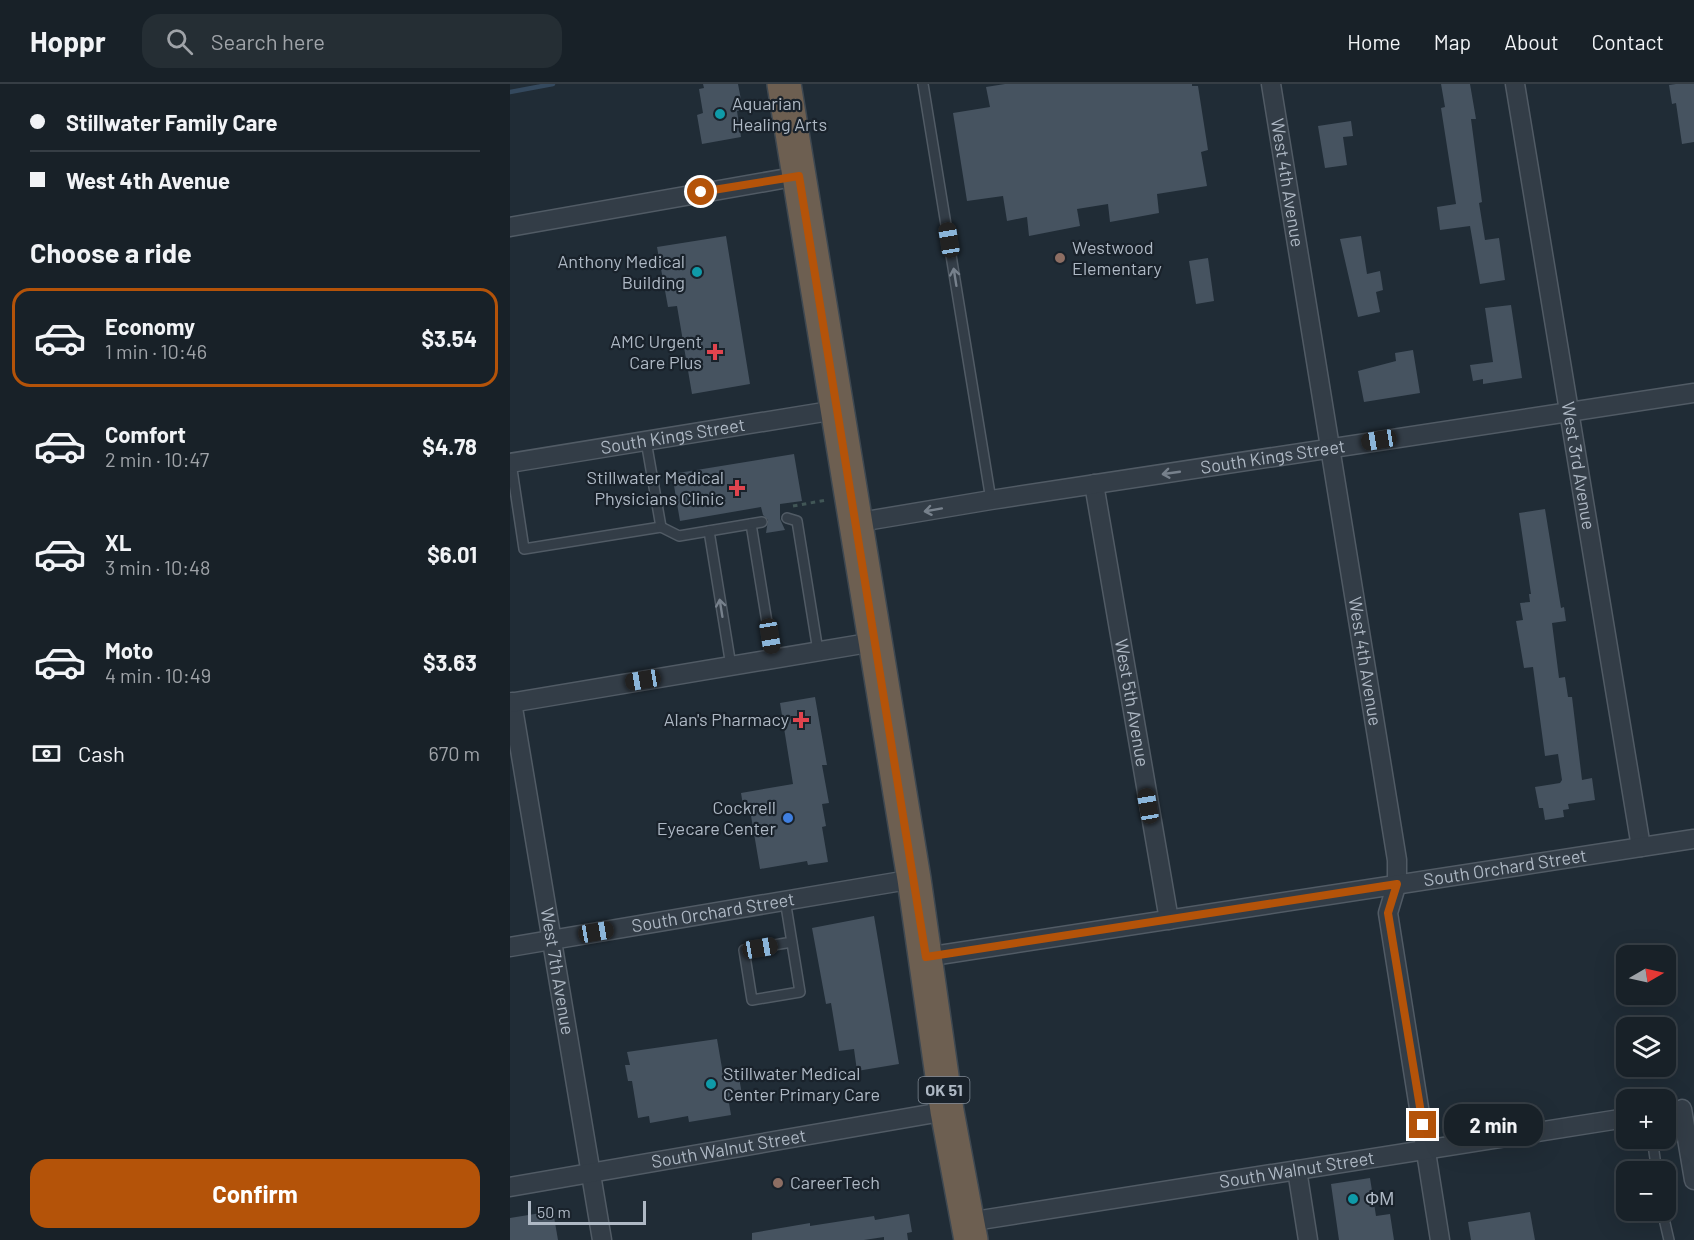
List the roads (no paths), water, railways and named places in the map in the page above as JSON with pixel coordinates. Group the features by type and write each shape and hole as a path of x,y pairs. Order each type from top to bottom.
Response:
{"highway":[{"name":"OK 51","path":"784,84 914,879 947,1111 970,1231"}],"street":[{"name":"West 4th Avenue","path":"1271,84 1332,447 1397,860 1397,884 1388,913 1440,1240"},
{"name":"West 3rd Avenue","path":"1515,84 1641,847"},
{"path":"510,227 799,176"},
{"name":"South Kings Street","path":"854,523 1332,447 1694,393"},
{"name":"South Kings Street","path":"511,463 836,410"},
{"name":"West 5th Avenue","path":"1094,484 1169,920"},
{"path":"511,702 874,642"},
{"name":"West 7th Avenue","path":"511,702 602,1240"},
{"name":"South Orchard Street","path":"926,957 1694,839"},
{"name":"South Orchard Street","path":"510,947 914,879"},
{"path":"1680,1109 1694,1180"},
{"name":"South Walnut Street","path":"510,1187 947,1111"},
{"name":"South Walnut Street","path":"970,1231 1297,1170 1616,1120"},
{"path":"1297,1170 1308,1240"}],"lane":[{"path":"923,84 991,500"},
{"path":"646,441 661,527"},
{"path":"511,463 524,549 661,527 679,536 762,522"},
{"path":"787,518 797,521 818,651"},
{"path":"751,524 773,659"},
{"path":"709,531 731,666"},
{"path":"785,900 792,942 800,992 752,1000 744,950 792,942"},
{"path":"1665,1221 1669,1240"}],"waterway":[{"path":"510,92 553,84"}],"place":[{"name":"Aquarian Healing Arts","path":"720,114"},
{"name":"Westwood Elementary","path":"1060,258"},
{"name":"Anthony Medical Building","path":"697,272"},
{"name":"AMC Urgent Care Plus","path":"715,352"},
{"name":"Stillwater Medical Physicians Clinic","path":"737,488"},
{"name":"Alan's Pharmacy","path":"801,720"},
{"name":"Cockrell Eyecare Center","path":"788,818"},
{"name":"Stillwater Medical Center Primary Care","path":"711,1084"},
{"name":"CareerTech","path":"778,1183"},
{"name":"ΦΜ","path":"1353,1199"}]}
